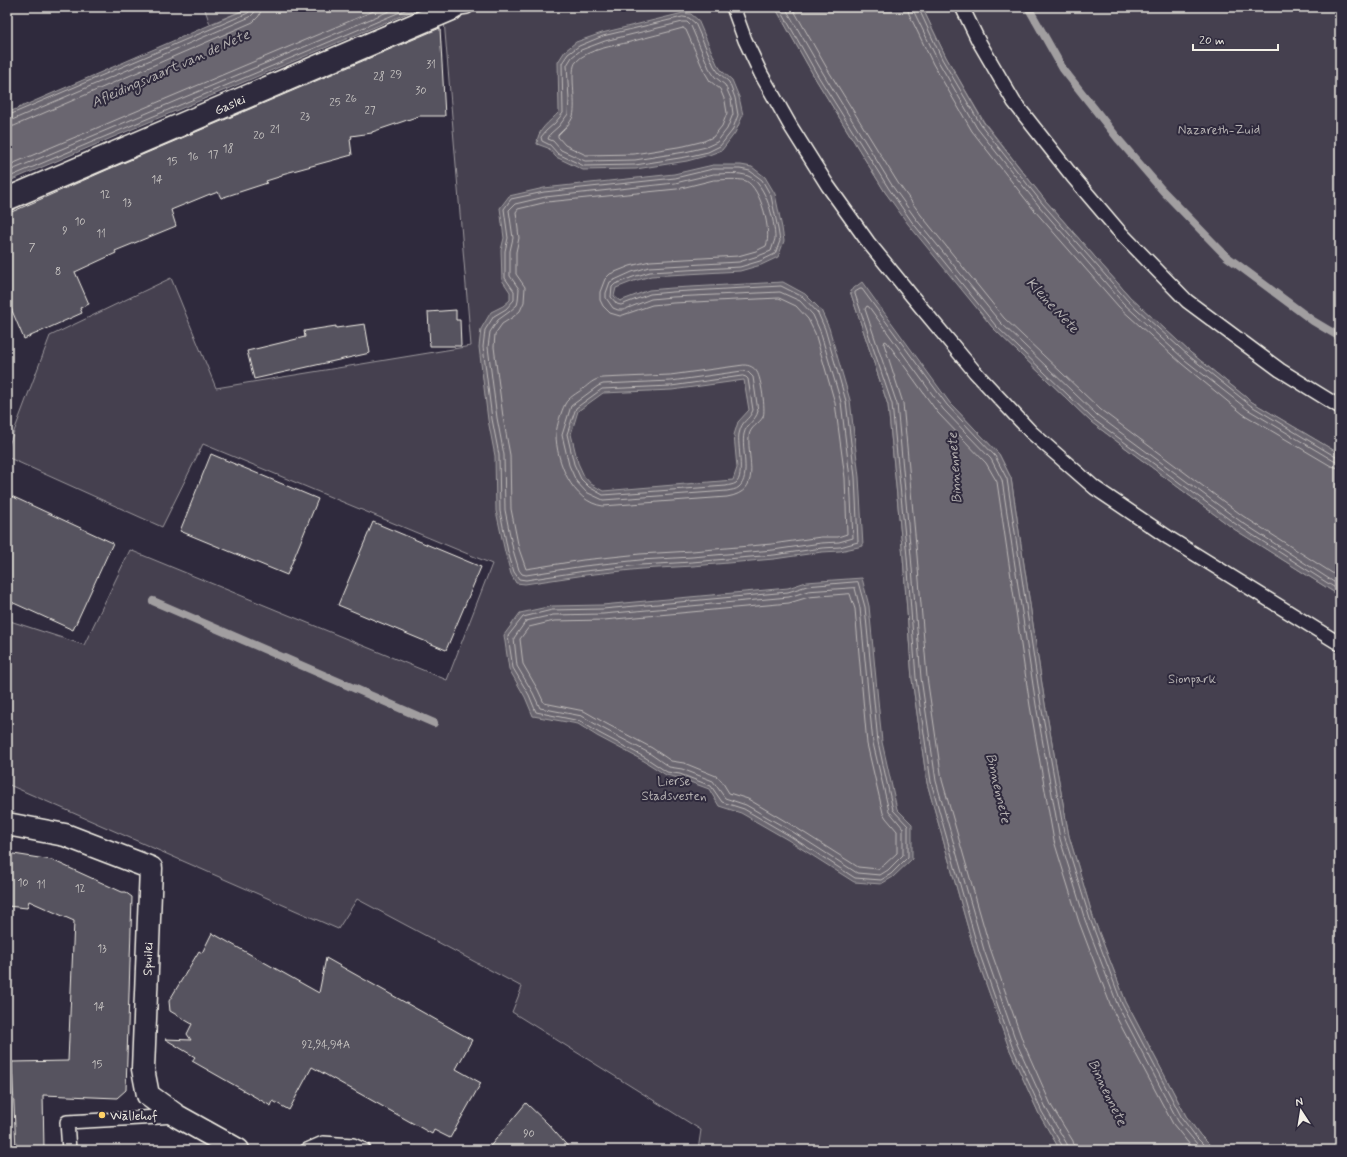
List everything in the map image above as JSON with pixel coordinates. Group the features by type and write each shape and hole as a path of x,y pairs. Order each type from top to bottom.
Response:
{"street":[{"name":"Gaslei","path":"7,199 459,8"},
{"name":"Spuilei","path":"7,824 65,835 151,868 143,1069 148,1095 177,1116 238,1150"}],"lane":[{"path":"733,7 745,40 761,74 791,127 828,186 868,242 920,306 975,372 1032,432 1094,488 1169,538 1340,644"},
{"path":"962,7 978,40 1014,102 1073,177 1118,230 1186,301 1280,370 1340,407"},
{"path":"69,1150 67,1122 177,1116"},
{"path":"307,1150 323,1143 353,1145 364,1150"}],"green space":[{"path":"204,7 251,7 210,24"},
{"name":"Lierse Stadsvesten","path":"439,7 775,7 815,78 885,192 993,328 1091,422 1234,529 1340,596 1340,1150 1215,1150 1200,1135 1186,1116 1126,1002 1093,917 1069,836 1045,704 1011,478 999,454 950,403 850,291 888,405 903,557 912,679 927,783 975,953 1009,1048 1039,1114 1060,1150 698,1150 701,1130 512,1012 522,987 357,899 338,929 7,784 7,620 84,645 130,550 447,680 492,564 203,444 162,527 7,457 7,450 50,336 171,278 216,388 471,346 444,20"},
{"name":"Nazareth-Zuid","path":"922,7 1340,7 1340,454 1252,402 1191,353 1130,297 1045,200 984,122 946,57"}],"water":[{"name":"Afleidingsvaart van de Nete","path":"251,7 422,7 7,182 7,113"},
{"name":"Kleine Nete","path":"775,7 922,7 946,57 984,123 1045,200 1130,297 1191,353 1252,402 1340,454 1340,596 1234,529 1091,422 993,328 908,224 885,192 815,78"},
{"path":"683,13 691,14 698,20 717,64 732,80 739,97 743,115 735,133 722,150 687,161 636,169 583,170 556,157 548,148 537,144 539,134 559,112 558,62 565,51 576,42 602,33"},
{"path":"713,165 741,165 752,167 765,177 775,194 782,228 784,241 778,257 761,265 740,271 651,276 616,288 614,296 620,301 649,290 783,282 805,294 821,310 829,328 850,400 859,477 863,546 840,551 774,559 641,569 585,575 525,584 516,583 511,574 496,511 495,456 488,420 479,347 481,329 491,312 503,306 510,300 510,292 502,280 501,250 504,238 500,208 509,196 544,188 674,174","holes":["744,380 749,410 738,422 734,435 737,468 733,480 603,491 591,484 584,476 578,463 571,434 578,411 603,393 672,390"]},
{"name":"Binnennete","path":"862,282 950,403 999,454 1011,478 1045,704 1069,836 1093,917 1126,1002 1186,1116 1200,1135 1215,1150 1060,1150 1039,1114 1009,1048 975,953 927,783 912,679 903,557 888,405 850,291"},
{"path":"862,578 869,606 882,742 897,809 912,824 912,859 893,877 881,884 854,882 788,840 741,813 719,806 709,789 666,775 578,724 533,716 525,697 509,669 504,635 520,613 552,606 602,605 788,588 806,582"}],"building":[{"path":"440,28 445,116 419,116 372,133 351,136 352,155 282,174 282,176 266,181 267,183 221,198 218,192 210,194 171,210 176,226 115,251 116,253 75,272 89,304 80,308 82,313 24,339 7,299 7,214"},
{"path":"456,310 456,320 460,320 461,346 430,346 428,312"},
{"path":"365,324 370,353 254,379 247,351 305,337 304,331 336,326 336,328"},
{"path":"211,454 318,499 287,575 180,531"},
{"path":"7,494 113,543 73,630 7,600"},
{"path":"373,522 481,567 446,650 338,605"},
{"path":"7,853 52,860 122,892 125,892 132,897 126,1090 117,1098 43,1095 44,1150 16,1150 12,1062 68,1061 74,921 29,901 27,908 7,906"},
{"path":"212,933 319,993 326,958 472,1040 456,1069 481,1083 450,1138 434,1130 432,1134 312,1067 289,1110 273,1101 271,1106 192,1061 195,1057 165,1039 191,1040 187,1034 192,1024 170,1011 169,1001 199,951 202,953"},
{"path":"526,1103 548,1124 571,1150 487,1150"}],"waterway":[{"path":"1028,7 1063,69 1119,140 1163,191 1226,256 1313,321 1340,337"},
{"path":"153,601 434,723"}],"place":[{"name":"Wallehof","path":"102,1115"}],"park label":[{"name":"Sionpark","path":"1192,678"}]}
